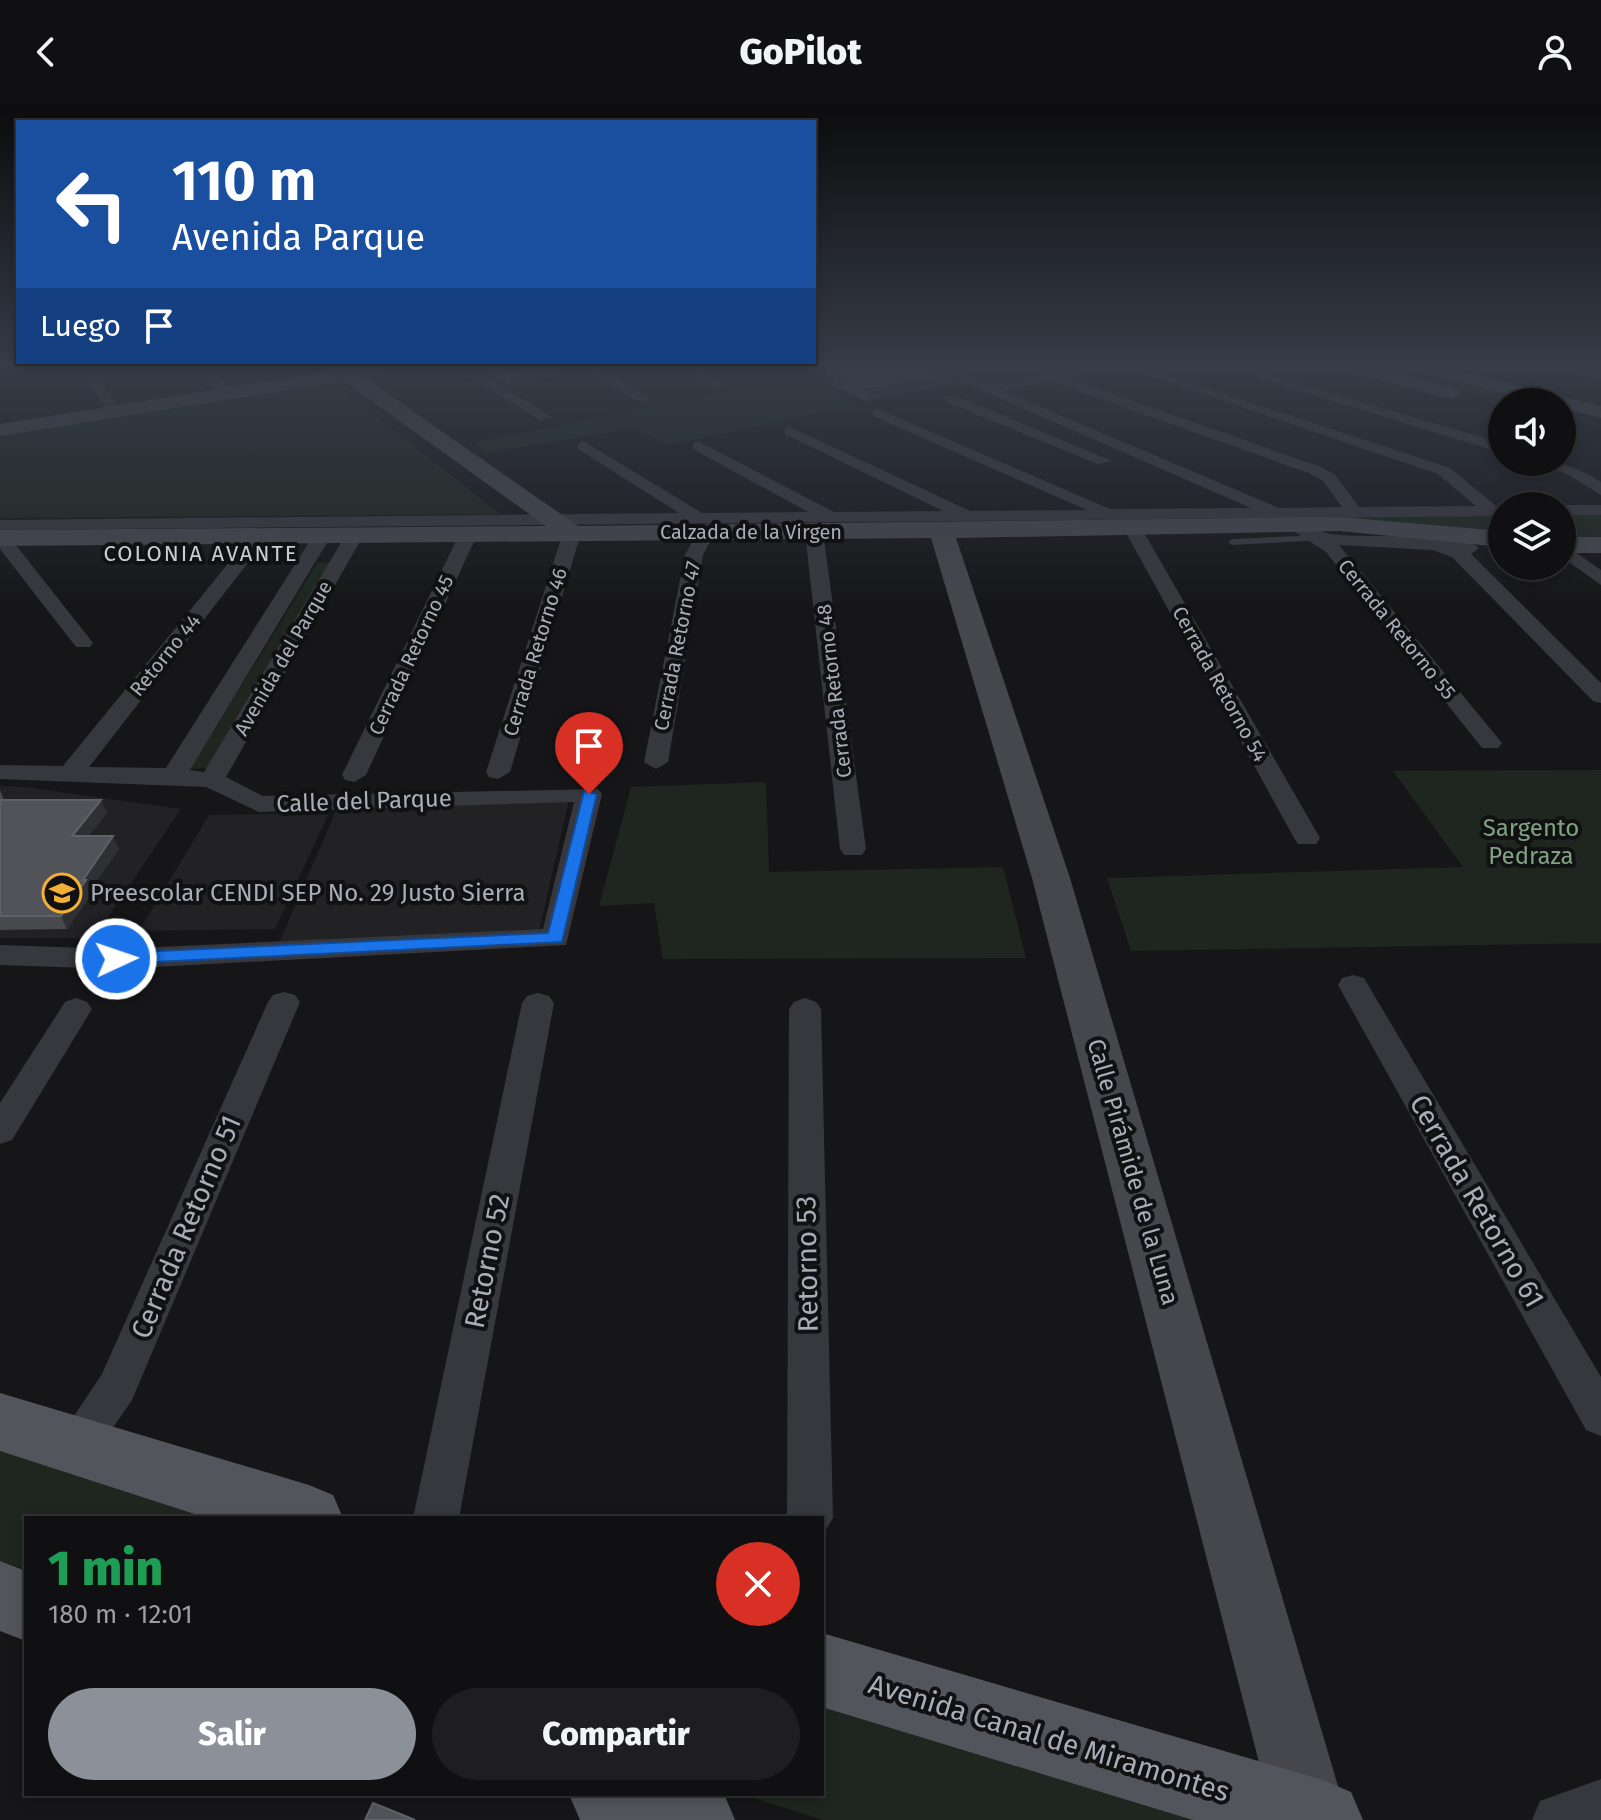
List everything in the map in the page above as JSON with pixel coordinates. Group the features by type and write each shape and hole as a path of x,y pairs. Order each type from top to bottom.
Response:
{"main road":[{"path":"0,1422 303,1516"},
{"path":"0,1596 24,1605"},
{"name":"Avenida Canal de Miramontes","path":"824,1671 1317,1818"},
{"path":"615,1796 695,1820"}],"street":[{"path":"450,447 562,527"},
{"path":"585,447 703,526"},
{"path":"700,447 824,526"},
{"path":"819,447 955,524"},
{"path":"957,447 1111,513"},
{"path":"1068,447 1124,470"},
{"name":"Cerrada Retorno 55","path":"1121,447 1288,519 1321,538 1490,743"},
{"path":"1250,447 1329,478 1353,511"},
{"path":"1373,447 1444,471 1488,504"},
{"path":"1576,473 1601,490"},
{"path":"1196,499 1232,514"},
{"path":"1576,510 1601,510"},
{"name":"Calzada de la Virgen","path":"0,525 562,527 955,524 1133,529 1288,519 1353,511 1488,511"},
{"name":"Calzada de la Virgen","path":"955,524 1111,513 1232,514 1488,538"},
{"name":"Calle Pirámide de la Luna","path":"955,524 1051,878 1317,1818"},
{"name":"Cerrada Retorno 47","path":"656,762 694,555 703,526"},
{"name":"Cerrada Retorno 48","path":"824,526 853,849"},
{"name":"Calzada de la Virgen","path":"0,538 468,535 562,527"},
{"name":"Cerrada Retorno 46","path":"498,772 562,527"},
{"name":"Cerrada Retorno 54","path":"1133,529 1307,838"},
{"name":"Cerrada Retorno 45","path":"354,775 468,535"},
{"name":"Avenida del Parque","path":"174,776 322,536"},
{"name":"Avenida del Parque","path":"212,780 354,536"},
{"name":"Retorno 44","path":"70,774 259,537"},
{"path":"0,538 83,643"},
{"path":"1321,538 1435,545 1459,553 1601,696"},
{"path":"1576,546 1601,545"},
{"path":"1576,558 1601,579"},
{"name":"Calle del Parque","path":"0,772 174,776 212,780 259,804 589,794 556,938 116,959 0,955"},
{"name":"Cerrada Retorno 61","path":"1353,985 1601,1416"},
{"name":"Cerrada Retorno 51","path":"76,1446 117,1387 284,1002"},
{"name":"Retorno 52","path":"436,1516 538,1003"},
{"path":"0,1131 76,1009"},
{"name":"Retorno 53","path":"805,1009 810,1516"},
{"path":"1559,1820 1601,1806"}],"lane":[{"path":"1232,542 1321,538"}],"shaded area":[{"path":"0,786 181,809 94,938 0,938"},
{"path":"569,800 539,932 279,943 338,806"},
{"path":"329,813 275,929 139,931 209,815"}],"green space":[{"path":"0,447 415,447 500,514 0,518"},
{"path":"479,447 522,447 487,453"},
{"path":"1576,514 1601,514 1601,539 1576,540"},
{"path":"1488,515 1488,534 1287,517"},
{"path":"331,562 207,768 190,769 317,563"},
{"name":"Sargento Pedraza","path":"1601,770 1601,943 1131,951 1107,878 1463,867 1393,771"},
{"path":"766,782 769,872 1003,867 1026,958 663,959 654,903 599,906 631,787"},
{"path":"0,1448 220,1516 24,1516 24,1568 0,1561"},
{"path":"824,1702 1207,1820 823,1820 747,1796 824,1796"}],"building":[{"path":"0,800 101,800 72,836 113,836 61,916 0,916"},
{"path":"373,1803 415,1820 365,1820"}],"place":[{"name":"Preescolar CENDI SEP No. 29 Justo Sierra","path":"62,893"}],"district":[{"name":"COLONIA AVANTE","path":"201,553"}],"route":[{"path":"116,959 556,938 589,794"}]}
